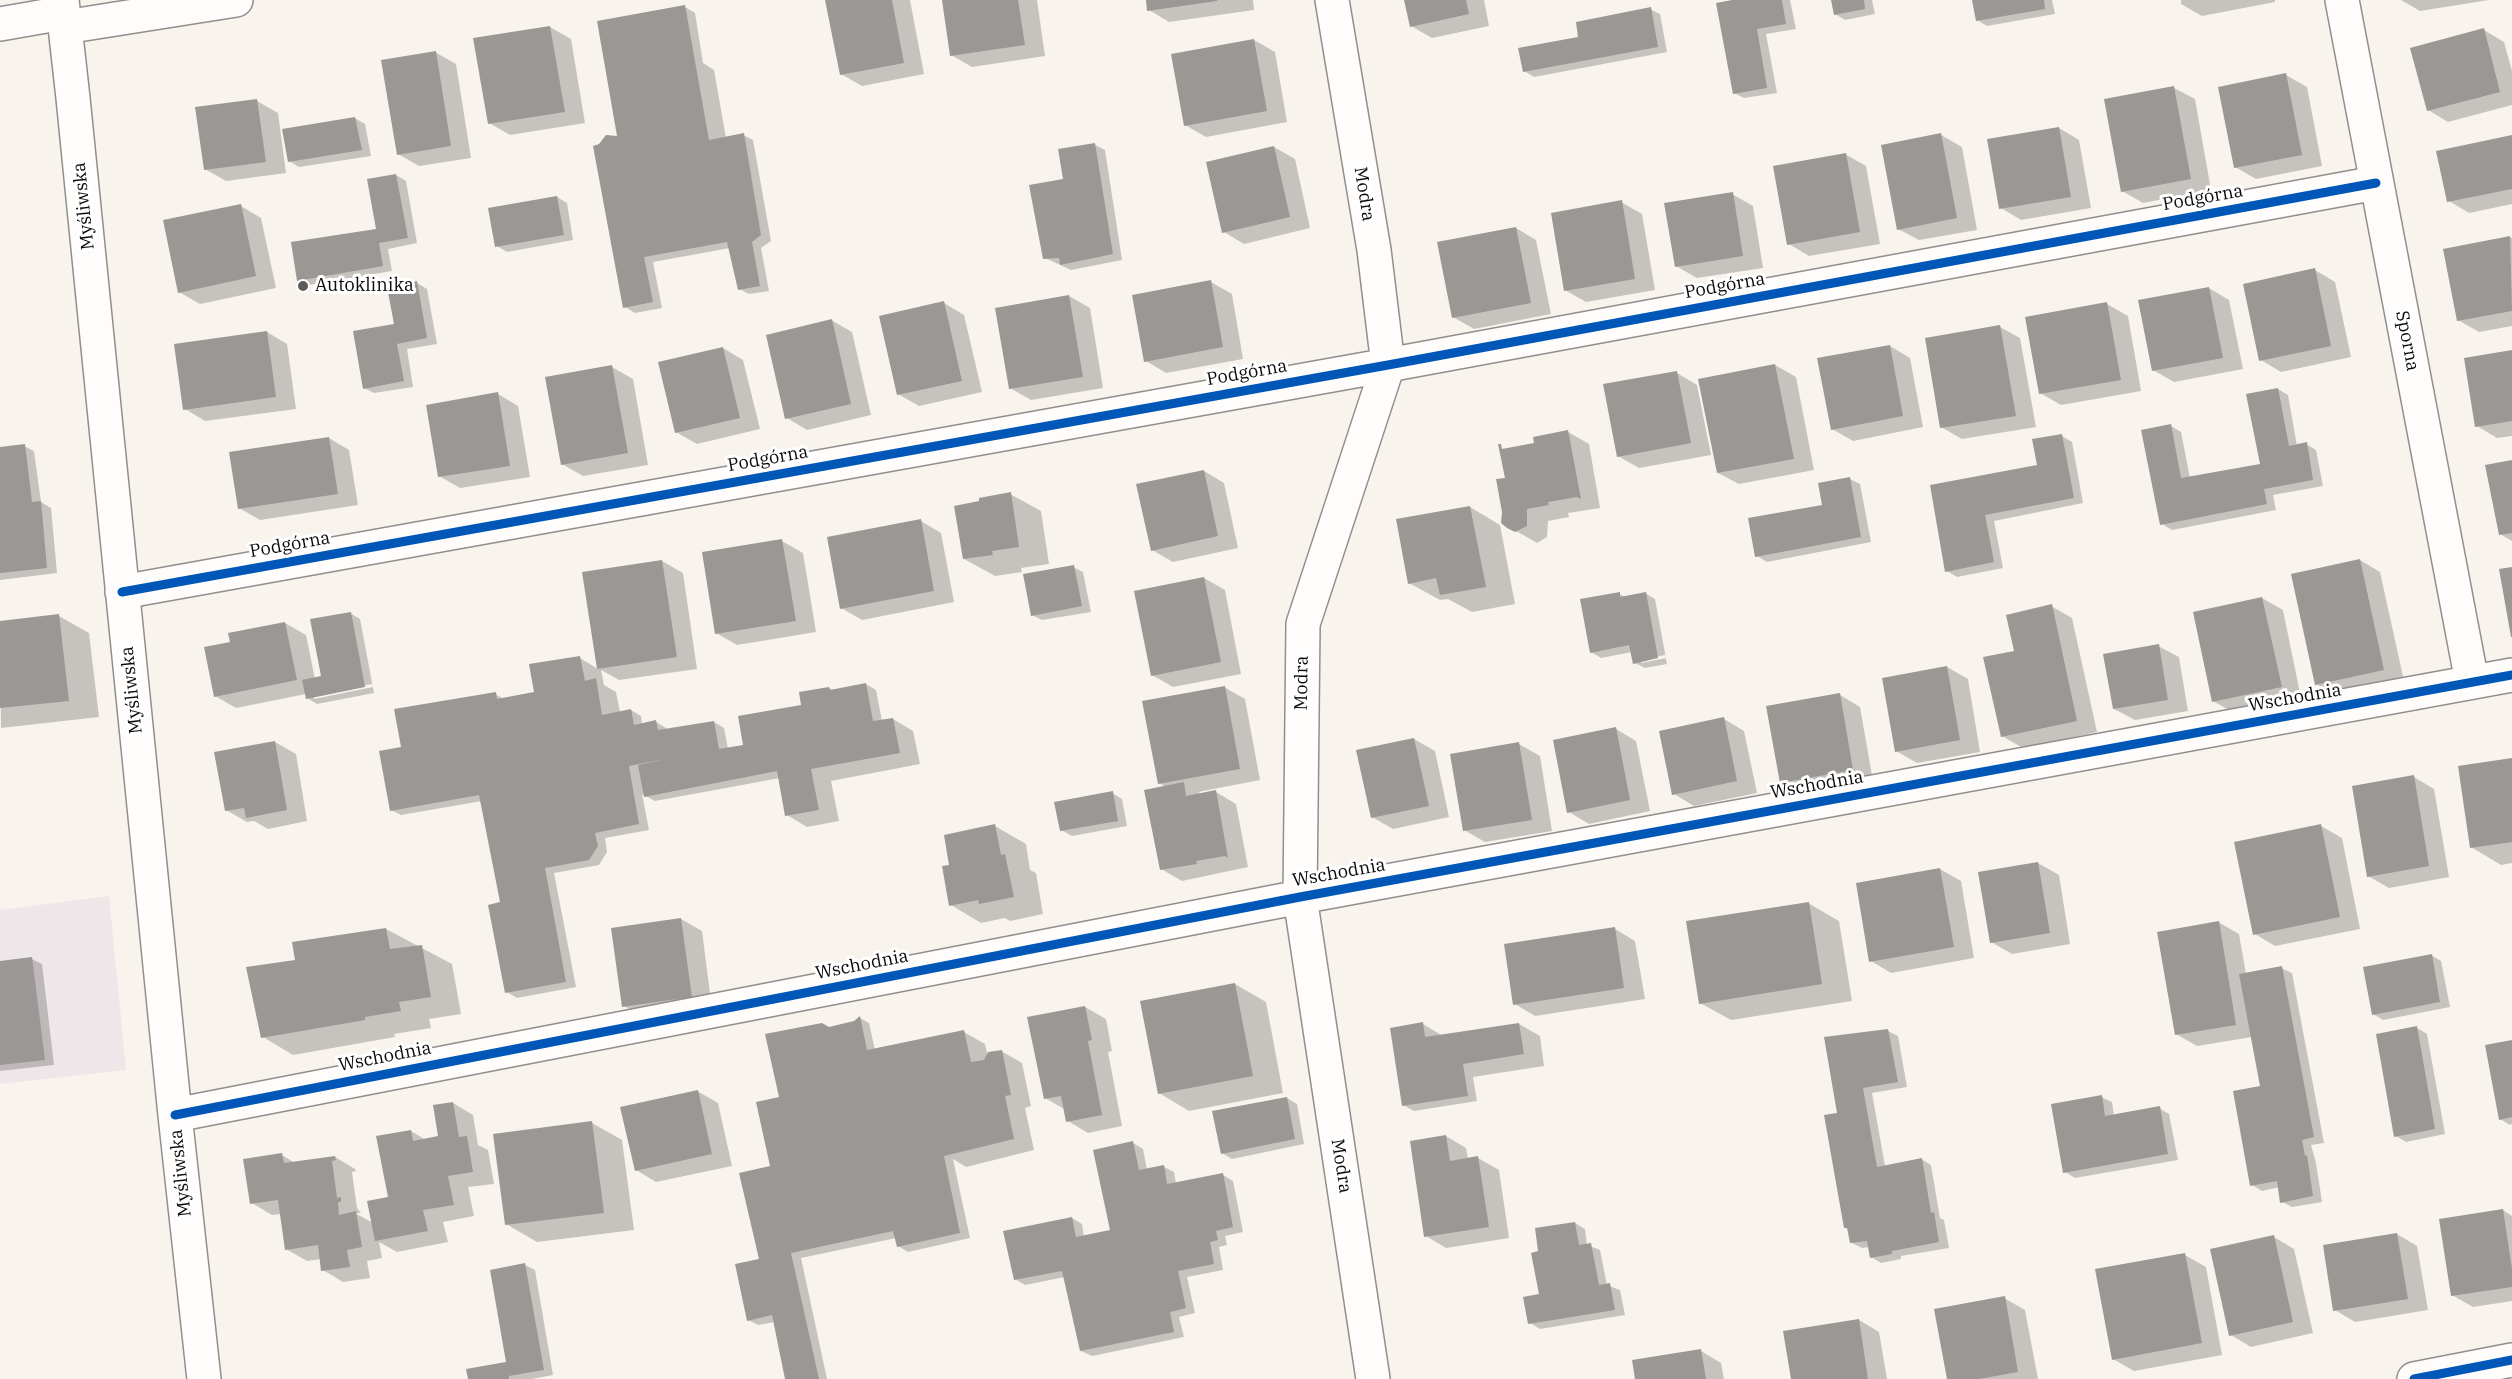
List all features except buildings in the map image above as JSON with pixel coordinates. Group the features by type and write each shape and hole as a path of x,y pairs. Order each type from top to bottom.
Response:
{"street":[{"path":"0,24 63,13 236,0"},
{"name":"Modra","path":"1332,0 1374,250 1388,364 1303,624 1300,897 1373,1379"},
{"name":"Sporna","path":"2342,0 2472,682"},
{"name":"Myśliwska","path":"63,13 204,1379"},
{"name":"Podgórna","path":"122,592 2376,183"},
{"name":"Wschodnia","path":"175,1115 1300,897 2512,675"},
{"path":"2414,1379 2512,1360"}],"shaded area":[{"path":"109,896 126,1070 0,1084 0,910"}],"cycle path":[{"path":"122,592 1388,365 2376,183"},
{"path":"175,1115 1300,897 2512,675"},
{"path":"2414,1379 2512,1360"}],"place":[{"name":"Autoklinika","path":"303,286"}]}
